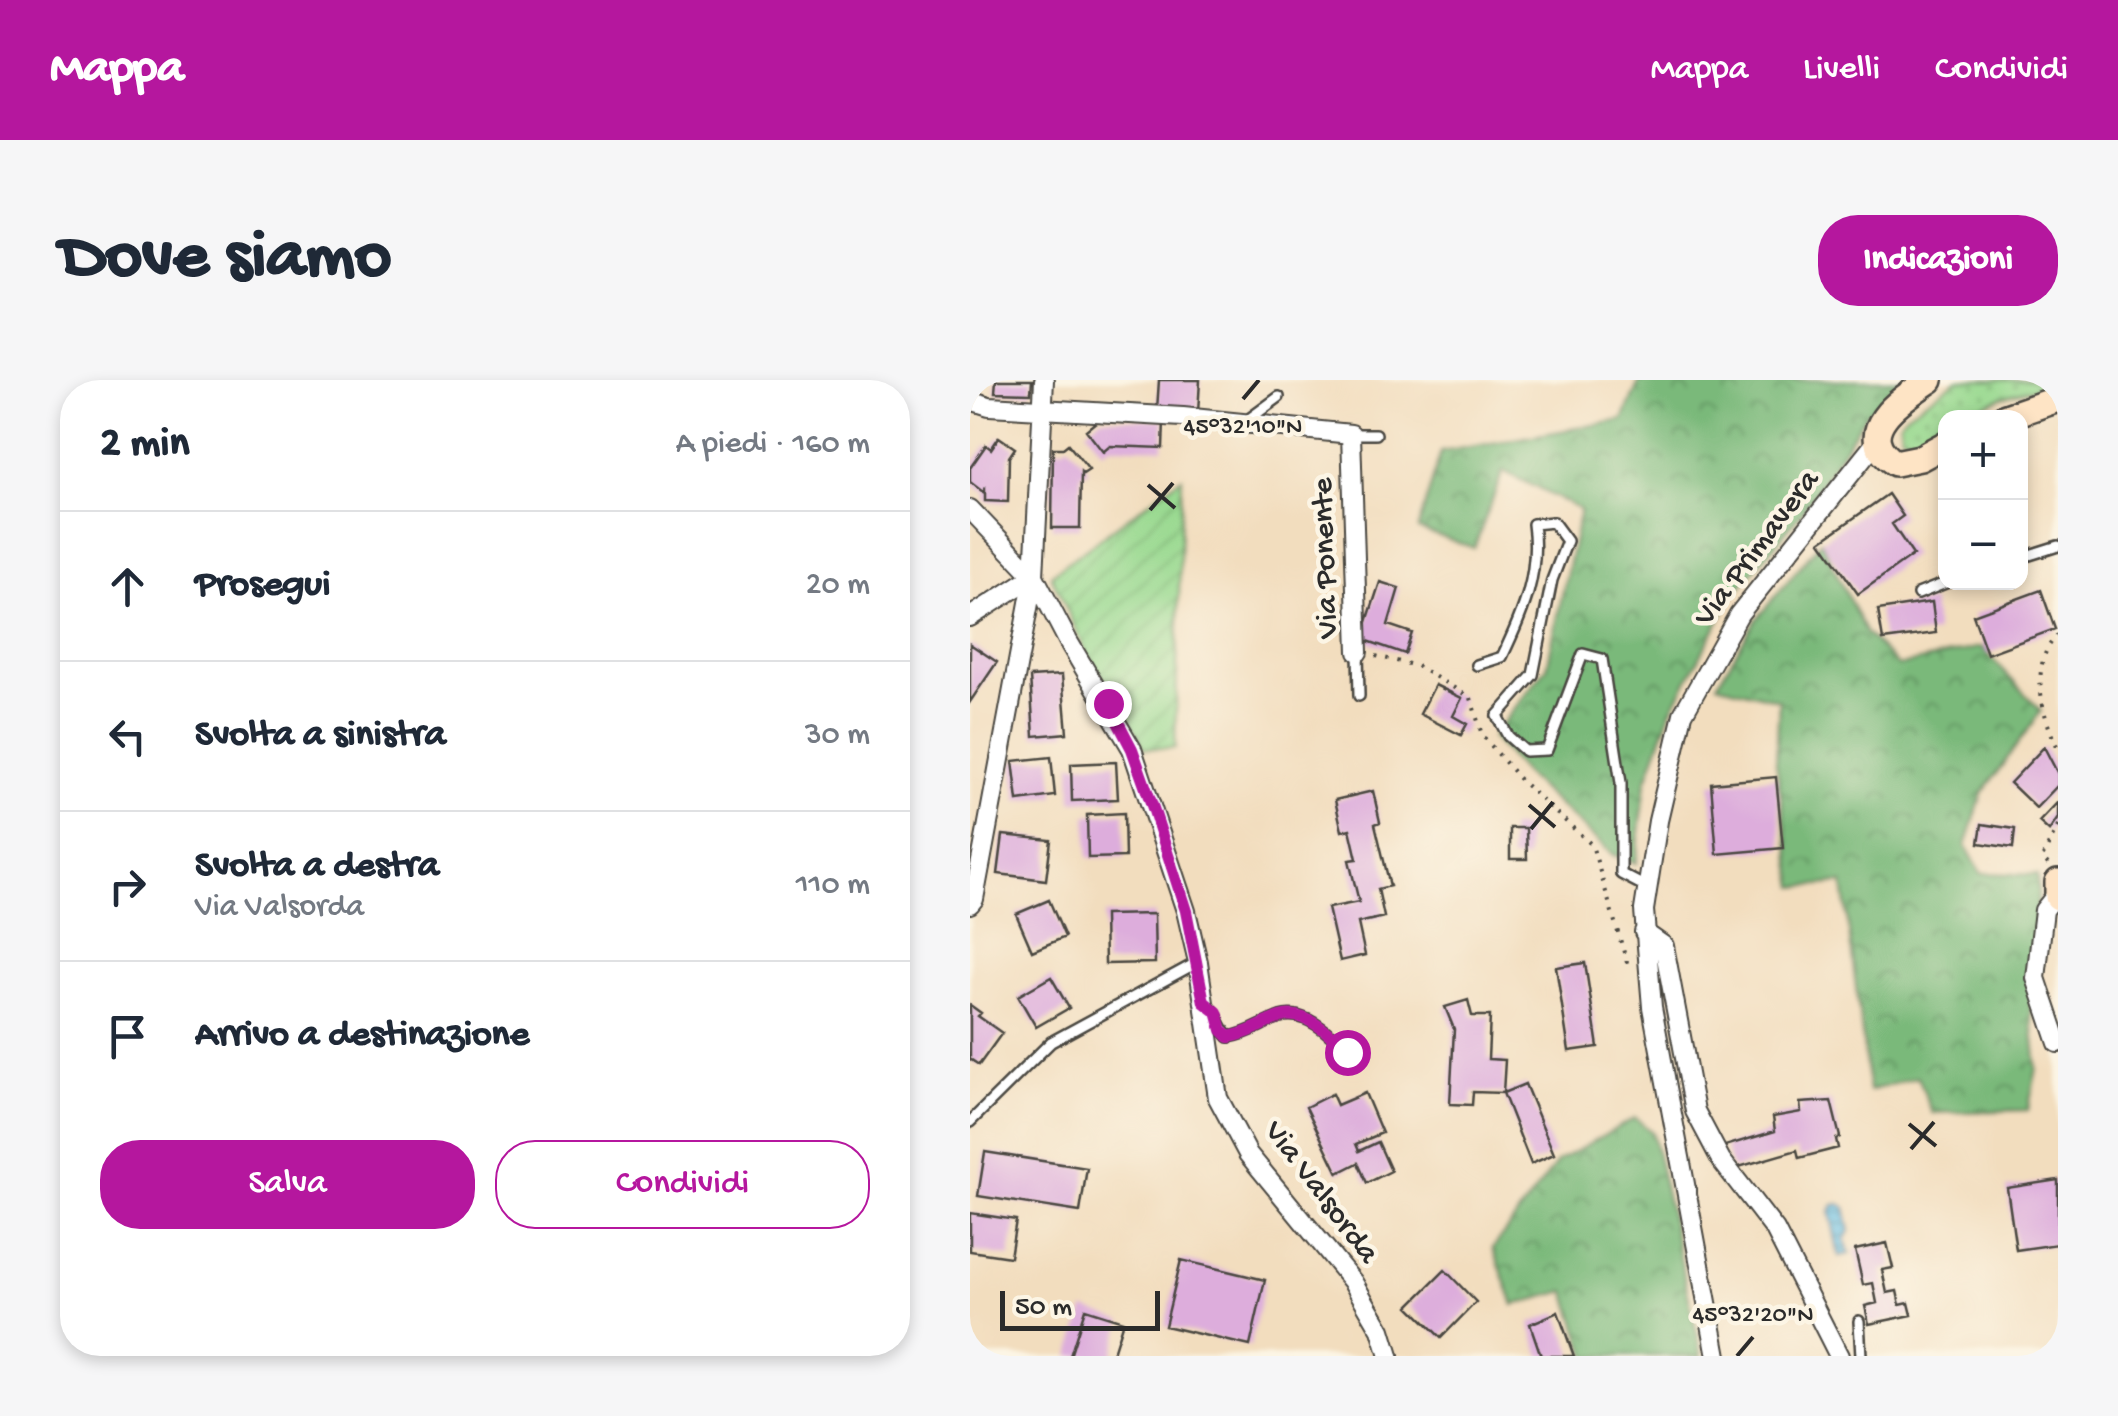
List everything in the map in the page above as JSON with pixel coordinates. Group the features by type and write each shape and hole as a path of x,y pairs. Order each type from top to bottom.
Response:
{"street":[{"path":"970,904 1034,576 1044,380"},
{"path":"1930,380 1896,402 1882,419 1878,440 1883,455 1895,463 1920,458 1938,448"},
{"path":"2026,410 2058,399"},
{"name":"Via Ponente","path":"970,400 989,406 1183,416 1351,434 1358,652"},
{"name":"Via Primavera","path":"1717,1356 1664,1080 1644,932 1658,821 1683,714 1739,614 1878,440"},
{"path":"970,509 1034,576"},
{"path":"970,617 1034,576"},
{"name":"Via Valsorda","path":"1034,576 1132,749 1186,911 1198,962 1218,1098 1248,1154 1353,1282 1381,1330 1389,1356"},
{"path":"2057,891 2044,910 2036,978 2058,1043"},
{"path":"1644,932 1664,946 1696,1111 1721,1160 1775,1230 1839,1356"}],"lane":[{"path":"1243,424 1279,397"},
{"path":"1351,434 1376,434"},
{"path":"1476,664 1502,657 1527,603 1537,553 1533,524 1552,522 1567,541 1552,580 1533,675 1497,716 1508,736 1525,751 1546,750 1583,654 1602,659 1620,784 1621,874 1648,888"},
{"path":"2028,555 2058,546"},
{"path":"1918,594 1938,586"},
{"path":"1358,652 1358,696"},
{"path":"970,1122 1051,1042 1198,962"},
{"path":"1204,1002 1217,1012 1222,1030 1229,1037 1251,1033 1284,1016 1304,1018 1331,1034 1347,1052"},
{"path":"1860,1320 1861,1356"}],"path":[{"path":"2058,636 2050,643 2040,670 2048,728 2058,748"},
{"name":"Via Ponente","path":"1358,652 1417,666 1472,698 1482,735 1522,782 1592,845 1632,980"},
{"path":"2042,858 2058,826"}],"green space":[{"path":"1640,380 1902,380 1866,414 1802,512 1732,597 1671,711 1646,782 1636,863 1613,855 1524,774 1492,737 1547,667 1580,510 1503,471 1474,548 1418,529 1441,452 1623,420"},
{"path":"1957,380 2058,380 1973,410 1938,410 1938,428 1913,440 1901,434 1900,422"},
{"path":"1182,477 1175,748 1144,748 1127,714 1088,656 1051,575"},
{"path":"1821,541 1866,634 1898,666 1981,647 2041,711 1982,794 1966,846 1981,873 2037,875 2030,1002 2037,1068 2028,1110 1932,1113 1918,1077 1869,1091 1843,883 1795,887 1776,763 1779,700 1717,684 1755,621"},
{"path":"1635,1118 1652,1132 1702,1356 1587,1356 1566,1291 1514,1305 1493,1248 1558,1161"}],"water":[{"path":"1840,1204 1845,1207 1850,1231 1845,1240 1850,1254 1839,1256 1830,1211"}],"building":[{"path":"996,380 1032,380 1031,393 995,392"},
{"path":"1159,380 1200,380 1198,413 1157,410"},
{"path":"1102,417 1164,420 1163,448 1110,446 1103,452 1086,430"},
{"path":"999,437 1015,448 1009,457 1008,502 985,501 985,489 983,492 970,482 970,468 986,445 991,449"},
{"path":"1068,444 1089,470 1081,472 1080,528 1052,528 1053,448"},
{"path":"1888,494 1903,516 1892,524 1913,555 1858,594 1821,541"},
{"path":"1380,582 1399,588 1388,625 1412,633 1405,654 1365,640 1364,631"},
{"path":"2041,590 2055,629 1987,654 1973,615"},
{"path":"1932,602 1936,633 1883,640 1878,610"},
{"path":"970,644 997,662 970,702"},
{"path":"1062,675 1067,733 1034,736 1030,677"},
{"path":"1435,685 1462,698 1453,716 1467,724 1461,735 1420,714"},
{"path":"2044,747 2058,774 2058,785 2036,808 2010,783"},
{"path":"1051,757 1055,796 1018,801 1013,761"},
{"path":"1116,762 1118,799 1072,801 1071,764"},
{"path":"1776,777 1783,848 1717,854 1711,783"},
{"path":"1373,791 1380,822 1375,824 1390,886 1378,889 1384,917 1358,923 1365,955 1340,961 1328,908 1359,902 1349,860 1357,859 1350,829 1342,831 1335,800"},
{"path":"2058,802 2058,818 2049,831 2039,822"},
{"path":"1124,813 1125,857 1088,858 1087,815"},
{"path":"1982,824 2015,829 2013,848 1979,843"},
{"path":"1510,828 1526,828 1527,859 1510,859"},
{"path":"1003,835 1051,840 1046,880 998,874"},
{"path":"1049,900 1065,937 1032,951 1016,914"},
{"path":"1154,914 1155,963 1105,964 1104,915"},
{"path":"1585,963 1598,1047 1569,1051 1556,967"},
{"path":"1051,977 1069,1008 1036,1027 1018,996"},
{"path":"1468,1000 1472,1016 1490,1016 1488,1059 1505,1060 1503,1093 1473,1092 1472,1105 1450,1104 1454,1029 1445,1007"},
{"path":"970,1005 981,1013 978,1016 1002,1033 979,1065 970,1059"},
{"path":"1525,1084 1554,1154 1531,1164 1503,1093"},
{"path":"1365,1093 1382,1133 1356,1144 1359,1151 1378,1142 1391,1171 1367,1183 1358,1163 1338,1173 1306,1107 1332,1094 1337,1105"},
{"path":"1831,1101 1840,1137 1836,1139 1838,1148 1799,1158 1797,1150 1732,1169 1725,1146 1775,1131 1773,1117 1801,1112 1800,1103"},
{"path":"985,1152 1087,1168 1080,1212 978,1196"},
{"path":"2058,1180 2058,1244 2016,1250 2007,1188"},
{"path":"970,1213 1016,1220 1010,1257 970,1251"},
{"path":"1887,1243 1893,1268 1882,1270 1887,1293 1897,1291 1900,1305 1909,1303 1912,1315 1869,1324 1865,1306 1877,1303 1873,1283 1863,1285 1855,1250"},
{"path":"1181,1260 1265,1280 1250,1346 1165,1326"},
{"path":"1445,1270 1476,1302 1441,1338 1409,1306"},
{"path":"1085,1309 1123,1321 1112,1356 1070,1356"},
{"path":"1558,1312 1574,1356 1541,1356 1530,1324"}],"route":[{"path":"1108,703 1132,749 1154,811 1186,911 1204,1002 1217,1012 1222,1030 1229,1037 1251,1033 1284,1016 1304,1018 1331,1034 1347,1052"}]}
